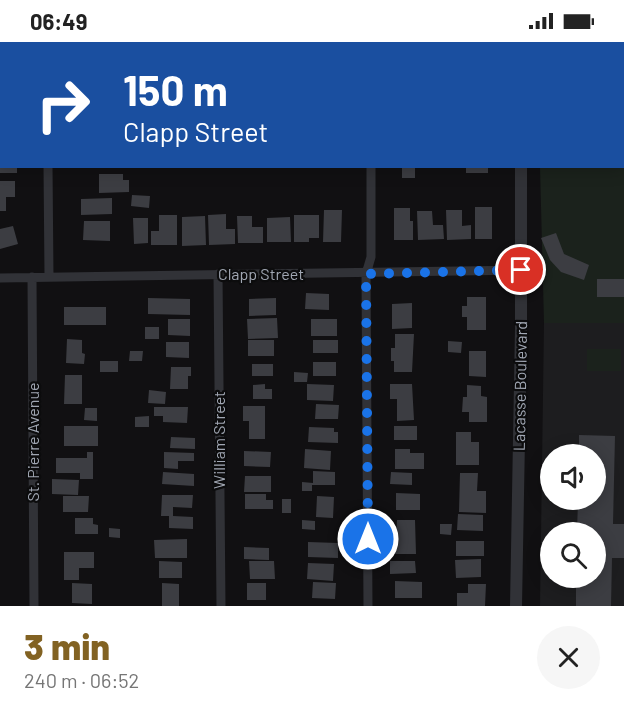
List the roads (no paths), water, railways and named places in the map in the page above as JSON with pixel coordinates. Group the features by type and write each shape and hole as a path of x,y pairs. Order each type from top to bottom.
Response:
{"street":[{"path":"48,168 49,276"},
{"path":"368,606 366,274 371,257 371,168"},
{"name":"Lacasse Boulevard","path":"516,606 521,168"},
{"name":"Clapp Street","path":"0,278 521,270"},
{"name":"William Street","path":"218,274 221,606"},
{"name":"St. Pierre Avenue","path":"32,277 34,606"}]}
